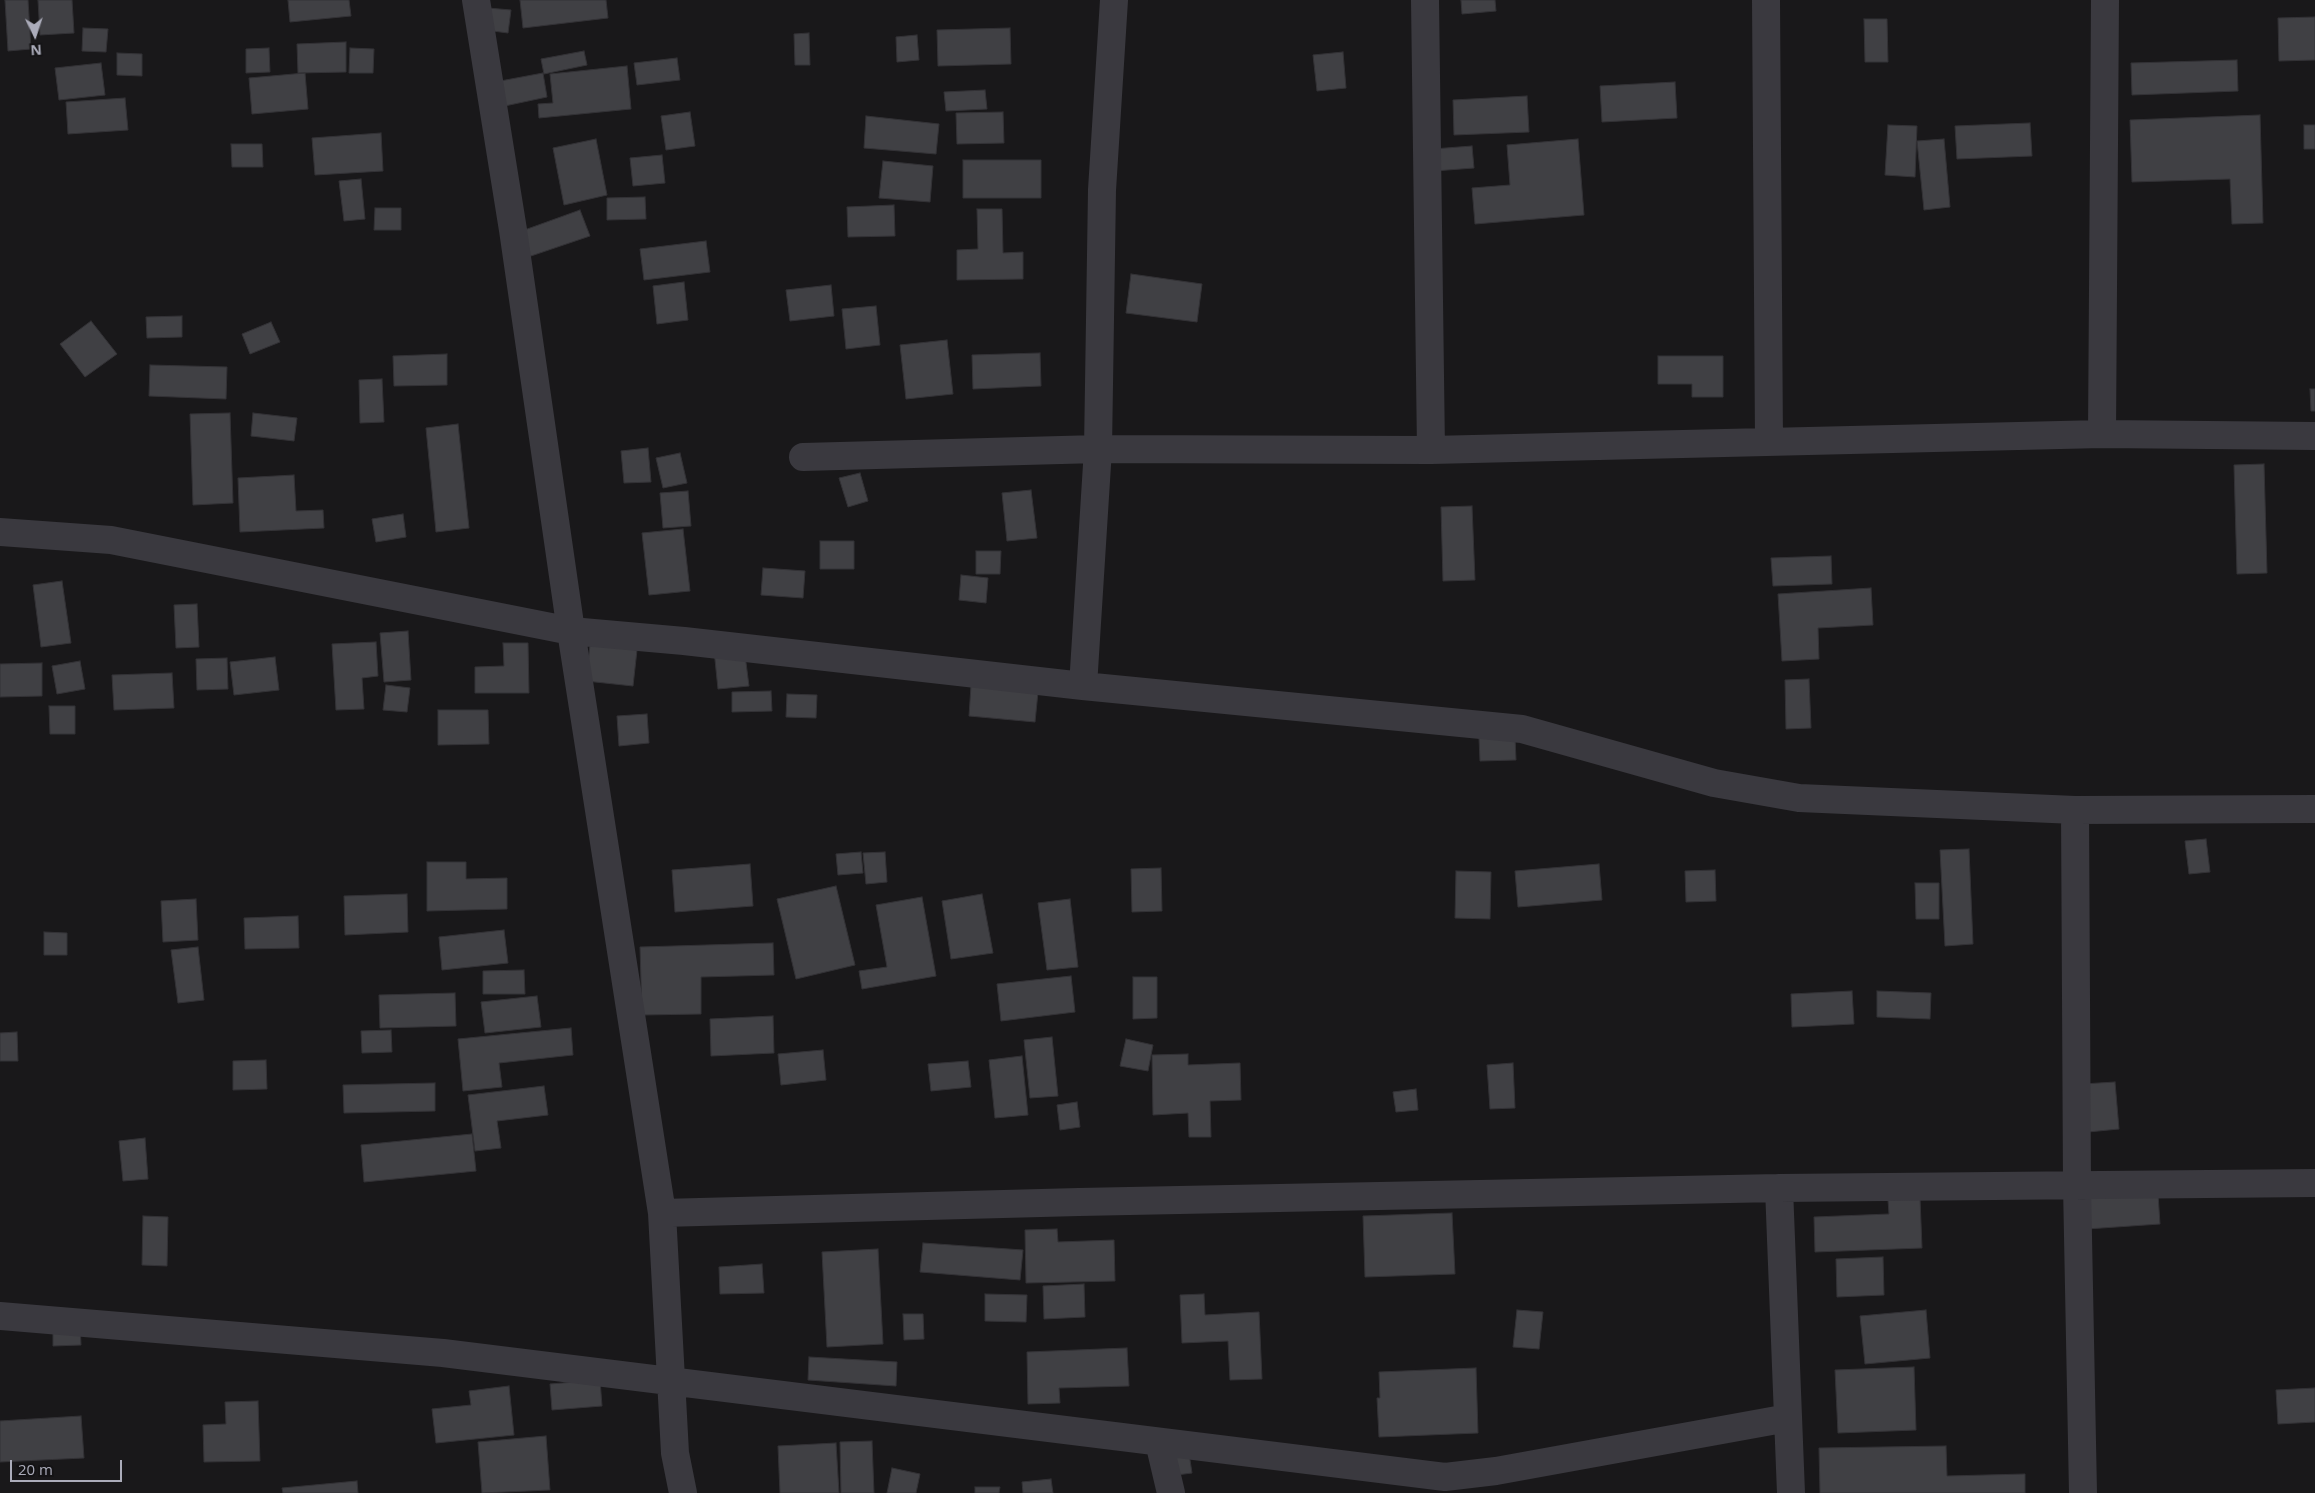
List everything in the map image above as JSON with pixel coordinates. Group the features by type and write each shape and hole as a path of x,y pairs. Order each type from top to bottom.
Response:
{"street":[{"path":"476,0 513,230 571,630 662,1213 675,1453 683,1493"},
{"path":"1083,686 1098,449 1102,190 1114,0"},
{"path":"1426,0 1431,450"},
{"path":"1766,0 1769,441"},
{"path":"2102,434 2105,0"},
{"path":"803,457 1098,449 1431,450 2102,434 2315,436"},
{"path":"0,532 111,540 571,630 1083,686 1522,729 1714,783 1799,798 2075,810 2315,810"},
{"path":"2075,810 2077,1185 2083,1493"},
{"path":"662,1213 1779,1188 2315,1183"},
{"path":"1779,1188 1791,1493"},
{"path":"0,1316 443,1352 670,1382 1497,1482 1788,1418"},
{"path":"1159,1442 1171,1493"}],"building":[{"path":"5,0 28,0 31,49 8,51"},
{"path":"38,0 72,0 74,33 40,35"},
{"path":"288,0 349,0 351,16 290,22"},
{"path":"520,0 606,0 608,18 523,28"},
{"path":"1461,0 1495,0 1496,11 1462,14"},
{"path":"488,8 511,10 508,33 485,30"},
{"path":"2315,17 2315,60 2279,61 2278,18"},
{"path":"1864,19 1887,19 1888,62 1865,62"},
{"path":"83,28 108,29 106,52 82,51"},
{"path":"1010,28 1011,64 938,66 937,30"},
{"path":"809,33 810,65 795,65 794,34"},
{"path":"917,35 919,60 897,62 896,37"},
{"path":"346,42 346,72 298,73 297,44"},
{"path":"269,48 270,72 246,73 246,49"},
{"path":"350,48 374,49 373,73 349,73"},
{"path":"584,51 587,65 544,74 541,59"},
{"path":"1343,52 1346,88 1317,91 1313,55"},
{"path":"117,53 142,54 142,76 117,75"},
{"path":"677,58 680,80 637,85 634,63"},
{"path":"2237,60 2238,91 2132,95 2131,63"},
{"path":"101,63 105,95 59,100 55,68"},
{"path":"627,66 631,109 539,118 538,104 553,103 550,74"},
{"path":"305,73 308,109 252,114 249,78"},
{"path":"543,73 547,97 500,107 495,82"},
{"path":"1675,82 1677,118 1602,122 1600,86"},
{"path":"985,90 987,109 946,111 944,92"},
{"path":"1527,96 1529,132 1454,135 1453,100"},
{"path":"125,98 128,130 68,134 66,102"},
{"path":"690,112 695,146 666,150 661,116"},
{"path":"1003,112 1004,143 957,144 956,113"},
{"path":"2260,115 2263,223 2232,224 2230,179 2132,182 2130,120"},
{"path":"866,116 939,124 936,154 864,148"},
{"path":"2030,123 2032,156 1957,159 1955,126"},
{"path":"1888,125 1917,126 1915,177 1885,175"},
{"path":"2304,125 2315,125 2315,149 2304,149"},
{"path":"381,133 383,171 315,175 312,138"},
{"path":"596,139 607,195 564,205 553,148"},
{"path":"1578,139 1584,215 1475,224 1472,188 1510,185 1507,145"},
{"path":"1944,139 1950,207 1924,210 1917,141"},
{"path":"231,144 262,144 263,167 232,167"},
{"path":"1472,146 1474,168 1434,171 1433,149"},
{"path":"662,155 665,183 633,186 630,158"},
{"path":"963,160 1041,160 1041,198 963,198"},
{"path":"883,161 933,166 930,202 879,198"},
{"path":"361,179 365,219 344,221 339,181"},
{"path":"645,197 646,219 607,220 607,198"},
{"path":"894,205 895,236 848,237 847,207"},
{"path":"375,208 401,208 401,230 374,230"},
{"path":"977,209 1002,209 1003,253 1023,252 1023,279 957,280 957,250 978,249"},
{"path":"580,210 590,236 528,257 519,232"},
{"path":"706,241 710,272 644,280 640,249"},
{"path":"1131,274 1202,284 1197,322 1126,313"},
{"path":"684,282 688,320 657,324 653,286"},
{"path":"831,285 834,316 790,321 786,290"},
{"path":"876,306 880,345 846,349 842,309"},
{"path":"182,316 182,337 147,338 146,317"},
{"path":"91,321 117,354 85,377 60,344"},
{"path":"271,322 280,342 250,354 242,334"},
{"path":"947,340 953,394 906,399 900,345"},
{"path":"1040,353 1041,386 973,389 972,355"},
{"path":"447,354 447,385 394,386 393,356"},
{"path":"1658,356 1723,356 1723,397 1692,397 1692,384 1658,384"},
{"path":"150,365 227,367 226,399 149,396"},
{"path":"382,379 384,422 360,423 359,380"},
{"path":"2310,389 2315,389 2315,411 2311,411"},
{"path":"230,413 233,503 193,505 190,414"},
{"path":"253,413 297,418 294,441 251,436"},
{"path":"458,424 469,528 436,532 426,428"},
{"path":"648,448 651,482 624,483 621,451"},
{"path":"680,453 687,483 663,488 656,458"},
{"path":"2264,464 2267,573 2237,574 2234,465"},
{"path":"860,473 868,501 848,507 839,478"},
{"path":"294,475 296,511 323,510 324,528 240,532 238,478"},
{"path":"1031,490 1037,538 1007,541 1002,493"},
{"path":"688,491 691,526 663,528 660,493"},
{"path":"1472,506 1475,580 1443,581 1441,507"},
{"path":"403,514 406,537 376,542 372,519"},
{"path":"683,529 690,591 649,595 642,533"},
{"path":"820,541 854,541 854,569 820,569"},
{"path":"976,551 1001,551 1000,574 976,574"},
{"path":"1831,556 1832,584 1773,586 1771,558"},
{"path":"763,568 805,571 803,598 761,595"},
{"path":"961,575 988,578 986,603 959,600"},
{"path":"62,581 71,643 41,647 33,585"},
{"path":"1871,588 1873,625 1818,628 1819,659 1782,661 1778,594"},
{"path":"197,604 199,647 176,648 174,605"},
{"path":"408,631 411,680 384,682 380,633"},
{"path":"376,642 378,676 362,678 364,709 336,710 332,644"},
{"path":"503,643 528,643 529,693 475,693 475,667 504,666"},
{"path":"590,645 637,650 633,686 586,681"},
{"path":"744,647 749,686 718,689 714,650"},
{"path":"275,657 279,690 234,695 230,662"},
{"path":"227,658 228,689 197,690 196,659"},
{"path":"80,661 85,689 57,694 52,666"},
{"path":"42,663 42,696 0,697 0,664"},
{"path":"172,673 174,708 114,710 112,675"},
{"path":"1809,679 1811,728 1786,729 1785,680"},
{"path":"386,685 410,688 407,712 383,710"},
{"path":"971,686 1038,692 1035,722 969,716"},
{"path":"771,691 772,711 732,712 732,692"},
{"path":"787,694 817,695 816,718 786,717"},
{"path":"49,706 75,706 75,734 50,734"},
{"path":"438,710 488,710 489,744 438,745"},
{"path":"647,714 649,743 619,746 617,716"},
{"path":"1515,737 1516,760 1480,761 1479,738"},
{"path":"2206,839 2210,872 2189,874 2185,841"},
{"path":"1969,849 1973,944 1945,946 1940,850"},
{"path":"861,852 863,873 838,875 836,854"},
{"path":"885,852 887,882 866,884 863,853"},
{"path":"427,862 466,862 466,879 507,878 507,909 427,911"},
{"path":"750,864 753,906 675,912 672,870"},
{"path":"1599,864 1602,900 1518,907 1515,871"},
{"path":"1161,868 1162,911 1132,912 1131,869"},
{"path":"1715,870 1716,901 1686,902 1685,871"},
{"path":"1456,871 1491,872 1490,919 1455,918"},
{"path":"1915,883 1939,883 1939,919 1916,919"},
{"path":"836,886 855,965 796,979 777,899"},
{"path":"407,894 408,932 345,935 344,896"},
{"path":"982,894 993,953 951,959 942,901"},
{"path":"922,897 936,976 862,989 859,971 887,967 876,905"},
{"path":"196,899 198,940 163,942 161,901"},
{"path":"1070,899 1078,967 1047,970 1038,903"},
{"path":"298,916 299,948 245,949 244,918"},
{"path":"504,930 508,963 442,970 439,937"},
{"path":"44,932 67,933 67,955 44,955"},
{"path":"773,943 774,975 701,977 701,1014 642,1015 640,947"},
{"path":"198,947 204,1000 178,1003 171,950"},
{"path":"524,970 525,994 483,994 483,971"},
{"path":"1071,976 1075,1012 1001,1021 997,984"},
{"path":"1133,977 1157,977 1157,1018 1133,1019"},
{"path":"1852,991 1854,1024 1792,1027 1791,994"},
{"path":"1877,991 1931,993 1930,1019 1877,1017"},
{"path":"455,993 456,1026 380,1028 379,995"},
{"path":"537,996 541,1027 485,1033 481,1002"},
{"path":"773,1016 774,1053 711,1056 710,1019"},
{"path":"571,1028 573,1055 499,1063 502,1087 463,1091 458,1039"},
{"path":"391,1030 392,1052 362,1053 361,1031"},
{"path":"17,1032 18,1061 0,1061 0,1033"},
{"path":"1052,1037 1058,1096 1030,1098 1024,1040"},
{"path":"1126,1039 1153,1045 1148,1071 1120,1066"},
{"path":"823,1050 826,1080 781,1085 778,1054"},
{"path":"1188,1054 1188,1065 1240,1063 1241,1100 1210,1101 1211,1137 1189,1137 1188,1113 1153,1115 1152,1055"},
{"path":"1022,1056 1028,1115 995,1118 989,1060"},
{"path":"266,1060 267,1089 233,1090 233,1061"},
{"path":"968,1061 971,1087 931,1091 928,1064"},
{"path":"1513,1063 1515,1108 1490,1109 1487,1065"},
{"path":"2115,1082 2119,1129 2088,1132 2083,1084"},
{"path":"435,1083 435,1111 344,1113 343,1085"},
{"path":"544,1086 548,1115 497,1121 501,1148 475,1151 468,1095"},
{"path":"1416,1089 1418,1110 1396,1112 1393,1092"},
{"path":"1077,1102 1080,1127 1060,1130 1057,1105"},
{"path":"472,1134 476,1171 364,1182 361,1145"},
{"path":"145,1138 148,1179 123,1181 119,1141"},
{"path":"2158,1194 2160,1224 2087,1229 2085,1199"},
{"path":"1920,1198 1922,1248 1815,1252 1814,1217 1889,1214 1888,1200"},
{"path":"1452,1213 1455,1274 1365,1277 1363,1216"},
{"path":"143,1216 168,1217 167,1266 142,1265"},
{"path":"1057,1229 1058,1242 1114,1240 1115,1281 1026,1283 1025,1230"},
{"path":"923,1243 1023,1250 1020,1280 920,1272"},
{"path":"878,1249 883,1344 827,1347 822,1252"},
{"path":"1883,1257 1884,1295 1837,1297 1836,1259"},
{"path":"762,1264 764,1293 720,1294 719,1267"},
{"path":"1084,1284 1085,1317 1044,1319 1043,1286"},
{"path":"985,1294 1027,1295 1026,1322 985,1321"},
{"path":"1204,1294 1205,1315 1259,1312 1262,1379 1230,1380 1228,1341 1182,1343 1180,1295"},
{"path":"1517,1310 1543,1312 1539,1349 1513,1347"},
{"path":"1926,1310 1930,1358 1865,1364 1860,1316"},
{"path":"903,1314 923,1314 924,1339 904,1340"},
{"path":"80,1324 81,1345 53,1346 53,1326"},
{"path":"1127,1348 1129,1386 1059,1388 1060,1403 1028,1404 1027,1352"},
{"path":"809,1357 897,1362 896,1386 808,1380"},
{"path":"1914,1367 1916,1430 1838,1433 1835,1370"},
{"path":"1476,1368 1478,1433 1379,1437 1377,1398 1380,1398 1379,1372"},
{"path":"600,1380 602,1406 552,1410 550,1384"},
{"path":"509,1386 514,1435 436,1443 432,1409 471,1405 469,1391"},
{"path":"2315,1388 2315,1422 2278,1424 2276,1390"},
{"path":"258,1401 260,1461 204,1462 203,1425 226,1424 225,1402"},
{"path":"81,1416 84,1458 0,1462 0,1421"},
{"path":"546,1436 550,1490 482,1493 478,1442"},
{"path":"872,1441 874,1493 841,1493 840,1442"},
{"path":"836,1443 839,1493 780,1493 778,1446"},
{"path":"1946,1446 1947,1476 2025,1474 2025,1493 1820,1493 1819,1448"},
{"path":"1188,1447 1192,1473 1161,1477 1158,1451"},
{"path":"892,1468 920,1474 916,1493 887,1493"},
{"path":"1051,1479 1053,1493 1023,1493 1022,1482"},
{"path":"357,1481 358,1493 283,1493 282,1488"},
{"path":"975,1487 1000,1487 999,1493 975,1493"}]}
